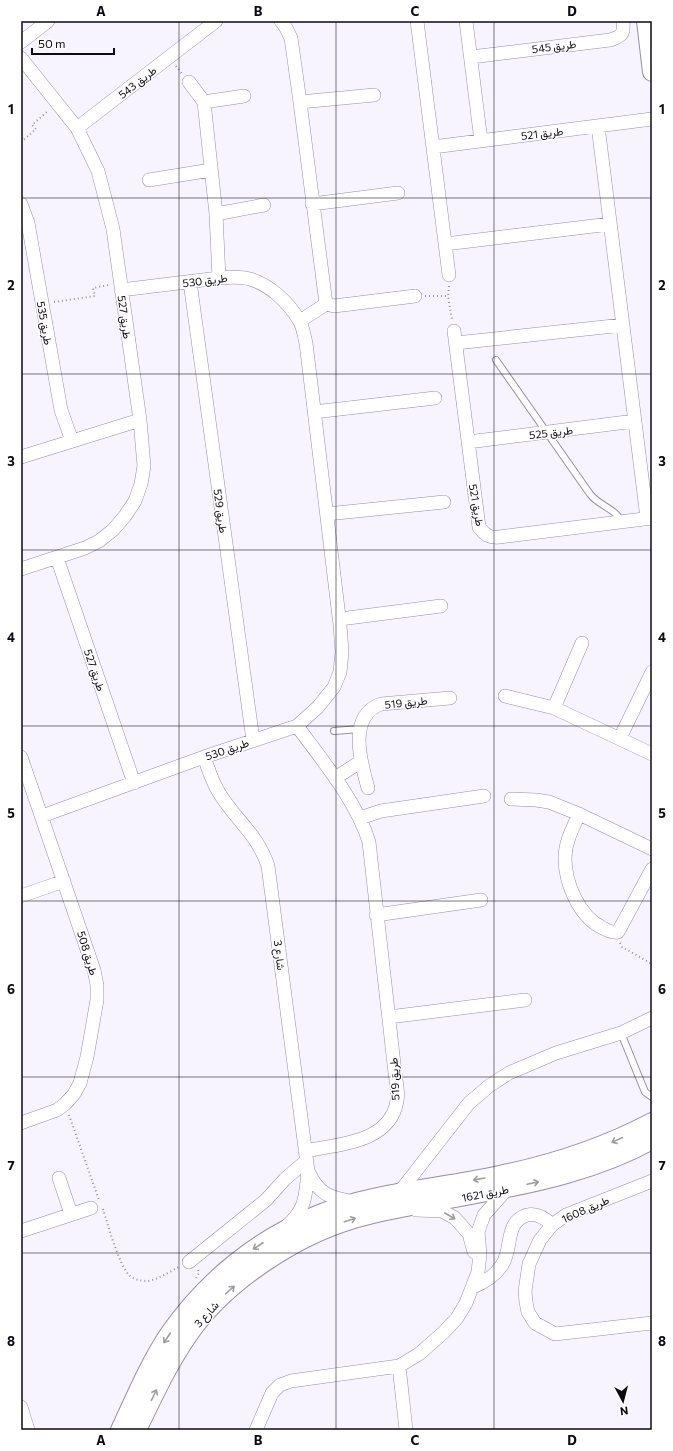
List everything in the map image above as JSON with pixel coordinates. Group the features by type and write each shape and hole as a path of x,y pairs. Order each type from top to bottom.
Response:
{"street":[{"path":"21,42 48,21"},
{"name":"طريق 543","path":"76,128 216,21"},
{"path":"281,21 291,38 326,304"},
{"path":"417,21 449,275"},
{"path":"466,21 482,141"},
{"name":"طريق 545","path":"471,57 610,40 618,38 622,34 624,30 622,21"},
{"path":"646,21 652,72"},
{"name":"طريق 527","path":"21,58 76,128 98,171 113,229 140,420 144,466 141,484 135,501 113,530 99,542 57,558 21,569"},
{"path":"189,82 204,102 216,214 219,278"},
{"path":"300,102 374,94"},
{"path":"204,102 244,96"},
{"name":"طريق 521","path":"433,147 652,119"},
{"path":"598,126 635,421 649,518"},
{"path":"149,180 211,170"},
{"path":"312,204 398,193"},
{"name":"طريق 535","path":"21,204 30,229 61,410 72,441"},
{"path":"216,214 264,205"},
{"path":"445,244 610,224"},
{"name":"طريق 530","path":"42,816 204,757 297,726 318,707 334,687 340,672 342,652 340,619 306,343 300,321 275,292 250,279 236,277 219,278 121,290"},
{"name":"طريق 529","path":"190,282 253,740"},
{"path":"300,321 326,304 334,306 415,296"},
{"path":"455,337 623,325"},
{"name":"طريق 521","path":"455,337 479,527 488,536 499,537 649,518"},
{"path":"314,412 435,398"},
{"path":"21,457 140,420"},
{"name":"طريق 525","path":"468,442 635,421"},
{"path":"327,514 444,502"},
{"name":"طريق 527","path":"57,558 134,783"},
{"path":"340,619 441,606"},
{"path":"554,708 582,643"},
{"path":"620,738 652,672"},
{"path":"505,696 554,708 652,754"},
{"name":"طريق 519","path":"368,788 360,762 360,729 366,713 375,706 386,703 450,698"},
{"name":"طريق 519","path":"297,726 335,778 360,818 366,834 370,851 376,915 396,1073 397,1100 393,1114 384,1127 374,1135 306,1161"},
{"name":"شارع 3","path":"204,757 218,792 254,836 268,866 306,1161 303,1206 297,1216 277,1234"},
{"name":"طريق 508","path":"21,759 42,816 94,970 97,985 97,1000 87,1057 80,1083 74,1094 65,1104 47,1114 21,1123"},
{"path":"335,778 360,762"},
{"path":"360,818 381,811 484,796"},
{"path":"511,799 549,802 579,814 652,849"},
{"path":"579,814 566,846 565,857 567,879 575,899 586,915 596,925 612,933 618,932 652,869"},
{"path":"21,896 64,881"},
{"path":"376,915 481,900"},
{"path":"389,1017 525,1000"},
{"path":"478,1272 469,1234 455,1218 442,1211 398,1201 469,1104 489,1086 509,1073 556,1052 621,1033 652,1018"},
{"name":"طريق 1621","path":"314,1234 398,1201 551,1163 605,1145 652,1122"},
{"name":"طريق 1621","path":"317,1215 356,1203 398,1201 508,1188 571,1174 590,1168 652,1140"},
{"path":"189,1262 266,1200 285,1179 306,1161"},
{"name":"شارع 3","path":"306,1161 316,1187 322,1192 336,1199 356,1203"},
{"path":"59,1178 71,1214"},
{"name":"طريق 1608","path":"652,1181 566,1215 552,1225 540,1240 529,1264 525,1291 528,1312 535,1323 555,1334 652,1323"},
{"path":"256,1430 272,1393 280,1385 291,1381 398,1366 419,1354 444,1332 457,1318 466,1303 478,1272 480,1254 478,1232 484,1215 508,1188"},
{"path":"21,1231 91,1208"},
{"name":"شارع 3","path":"120,1430 158,1353 170,1334 205,1291 230,1267 256,1248 277,1234 317,1215"},
{"path":"473,1286 485,1282 496,1274 503,1264 508,1252 511,1230 515,1223 521,1218 529,1215 537,1215 545,1218 552,1225"},
{"name":"شارع 3","path":"137,1430 171,1362 190,1333 212,1306 242,1279 275,1256 314,1234"},
{"path":"398,1366 406,1430"},
{"path":"21,1407 28,1430"}],"lane":[{"path":"496,360 594,498 602,505 615,512 621,522"},
{"path":"334,731 360,729"},
{"path":"621,1033 645,1092 652,1097"}],"path":[{"path":"21,142 36,130 32,125 44,114"},
{"path":"449,275 448,296 455,337"},
{"path":"42,304 95,296 93,288 109,285"},
{"path":"415,296 448,296"},
{"path":"612,933 622,947 652,964"},
{"path":"65,1104 126,1271 130,1276 146,1281 158,1278 189,1262"}]}
